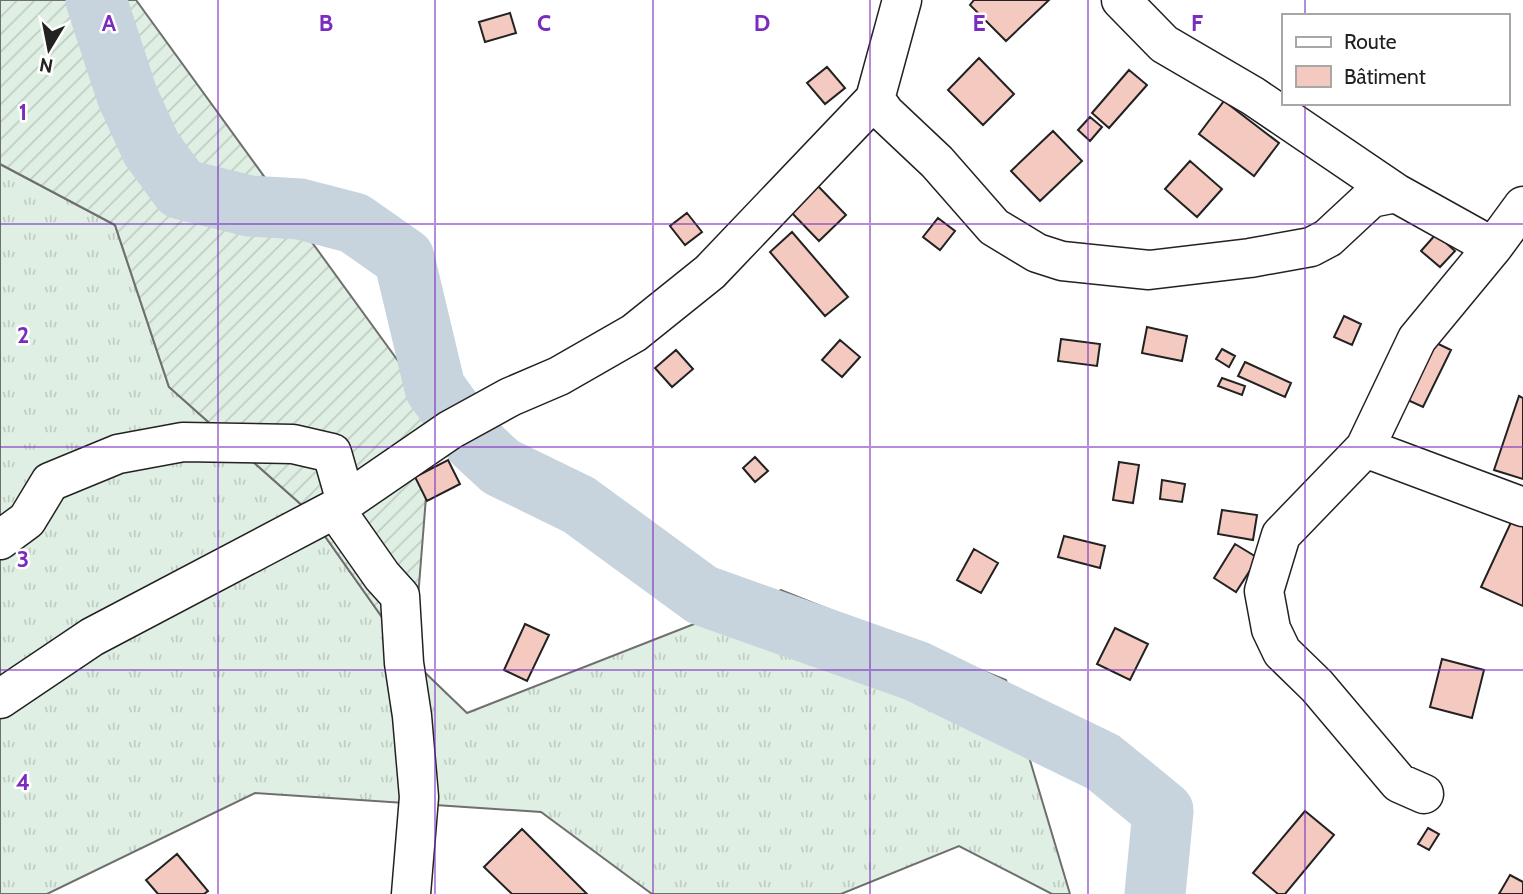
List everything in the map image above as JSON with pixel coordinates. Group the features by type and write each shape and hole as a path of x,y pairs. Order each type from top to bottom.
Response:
{"street":[{"path":"0,699 92,636 341,506 464,424 510,397 559,376 634,333 710,272 875,99 902,0"},
{"path":"1121,0 1164,44 1253,96 1396,193 1493,247"},
{"path":"875,99 885,113 937,162 994,227 1037,253 1062,261 1149,270 1250,258 1311,247 1328,238 1371,198 1396,193"},
{"path":"1424,794 1398,783 1317,686 1282,652 1271,629 1264,591 1281,535 1365,448 1418,339 1523,206"},
{"path":"0,540 27,520 50,482 118,454 183,442 293,444 332,453 341,506 382,576 400,596 404,663 419,797 411,894"},
{"path":"1365,448 1523,507"}],"green space":[{"path":"0,0 136,0 433,409 413,661 305,508 169,387 115,225 0,164"},
{"path":"0,164 115,225 169,387 305,508 413,661 467,713 781,590 1006,680 1070,894 1052,894 959,846 841,894 652,894 541,812 255,793 47,894 0,894"}],"building":[{"path":"974,0 1049,0 1006,41 970,5"},
{"path":"510,13 516,33 485,42 479,22"},
{"path":"979,58 1014,94 983,125 948,90"},
{"path":"827,67 845,88 825,104 807,83"},
{"path":"1129,70 1147,85 1109,128 1092,113"},
{"path":"1224,101 1279,143 1254,176 1199,134"},
{"path":"1090,117 1102,127 1090,141 1078,130"},
{"path":"1053,131 1082,161 1040,201 1011,171"},
{"path":"1190,161 1222,189 1197,217 1165,189"},
{"path":"817,185 846,215 819,241 790,211"},
{"path":"687,213 702,232 685,245 670,226"},
{"path":"938,218 955,231 940,250 923,237"},
{"path":"792,232 848,297 825,316 770,252"},
{"path":"1436,234 1455,251 1440,267 1421,251"},
{"path":"1344,316 1361,324 1352,345 1334,337"},
{"path":"1147,327 1187,336 1182,361 1142,353"},
{"path":"1061,339 1100,344 1097,366 1058,361"},
{"path":"840,340 860,357 842,377 822,360"},
{"path":"1430,340 1451,350 1423,407 1401,397"},
{"path":"1222,349 1235,356 1229,367 1216,359"},
{"path":"676,350 693,369 672,387 655,368"},
{"path":"1245,362 1291,383 1285,397 1238,376"},
{"path":"1222,378 1245,386 1242,395 1218,386"},
{"path":"1519,396 1523,398 1523,479 1494,470"},
{"path":"755,457 768,471 755,482 743,468"},
{"path":"448,460 460,484 427,501 415,477"},
{"path":"1119,462 1139,465 1133,503 1113,500"},
{"path":"1162,480 1185,484 1182,502 1160,499"},
{"path":"1222,510 1257,515 1253,540 1218,534"},
{"path":"1513,518 1523,522 1523,606 1481,587"},
{"path":"1064,536 1105,546 1100,568 1058,557"},
{"path":"1235,544 1258,558 1236,592 1214,578"},
{"path":"974,549 998,563 981,593 957,580"},
{"path":"525,624 549,635 527,681 504,670"},
{"path":"1115,628 1148,644 1130,680 1097,664"},
{"path":"1442,659 1484,670 1472,718 1430,707"},
{"path":"1305,811 1334,835 1285,894 1278,894 1253,873"},
{"path":"1428,828 1439,834 1429,850 1418,844"},
{"path":"522,829 587,894 512,894 484,867"},
{"path":"177,854 208,891 204,894 158,894 146,880"},
{"path":"1510,875 1523,882 1523,894 1499,894"}],"waterway":[{"path":"96,0 127,95 151,148 181,189 249,206 300,209 354,223 404,258 435,388 474,442 501,467 579,505 702,595 916,671 1103,762 1163,811 1155,894"}]}
